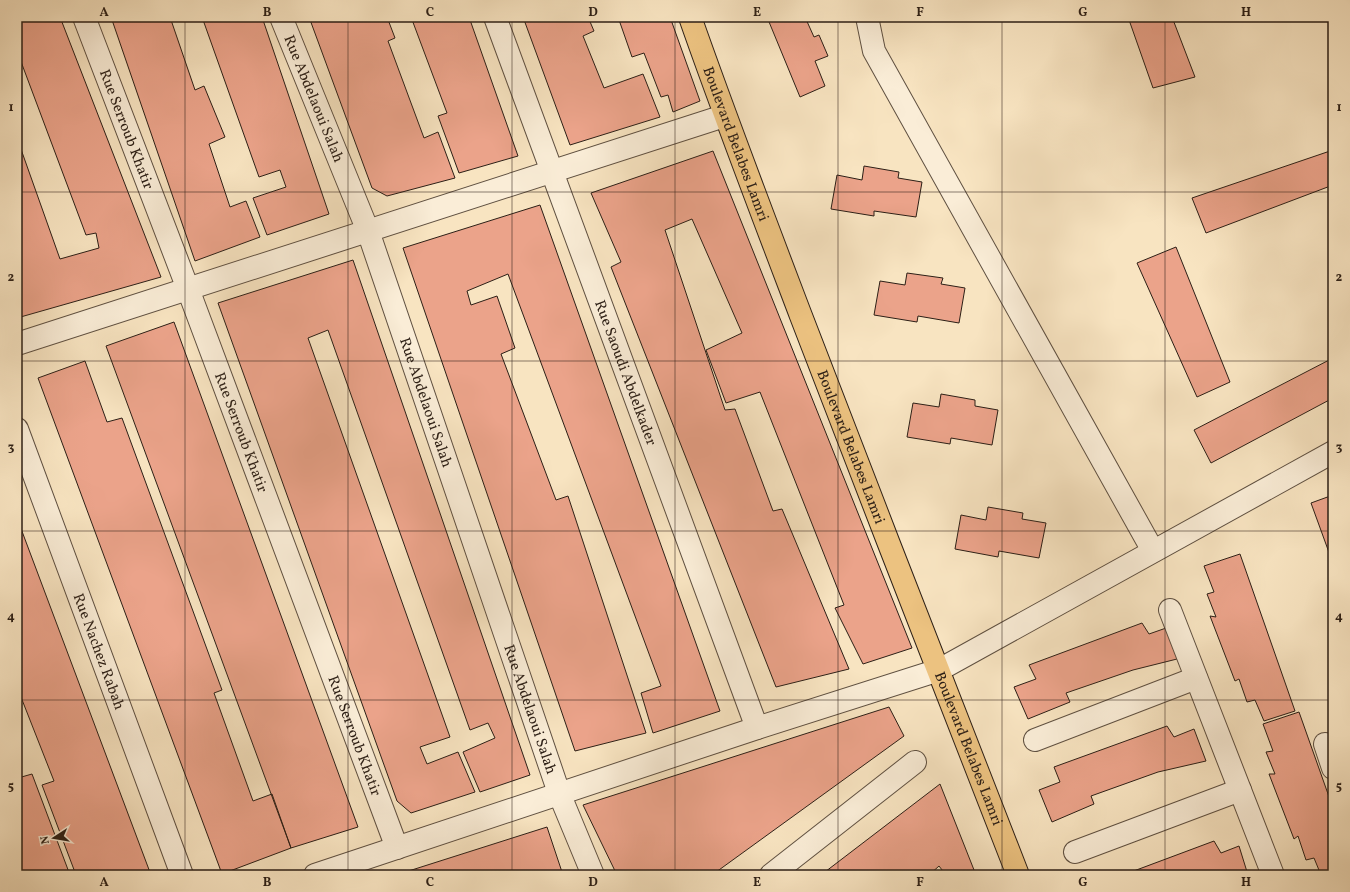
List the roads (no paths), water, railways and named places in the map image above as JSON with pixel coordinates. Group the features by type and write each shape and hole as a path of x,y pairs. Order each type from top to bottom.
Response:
{"main road":[{"name":"Boulevard Belabes Lamri","path":"690,17 724,116 869,494 940,670 1018,875"}],"street":[{"name":"Rue Serroub Khatir","path":"84,17 188,289 397,848"},
{"name":"Rue Abdelaoui Salah","path":"281,17 368,231 559,793 593,875"},
{"name":"Rue Saoudi Abdelkader","path":"495,17 757,728"},
{"path":"867,17 874,50 1153,552"},
{"path":"17,344 724,116"},
{"name":"Rue Nachez Rabah","path":"17,429 182,875"},
{"path":"316,875 559,793 940,670 1333,452"},
{"path":"1170,610 1273,875"},
{"path":"1035,740 1196,678"},
{"path":"1325,744 1333,768"},
{"path":"771,875 915,762"},
{"path":"1075,852 1240,790"}]}
